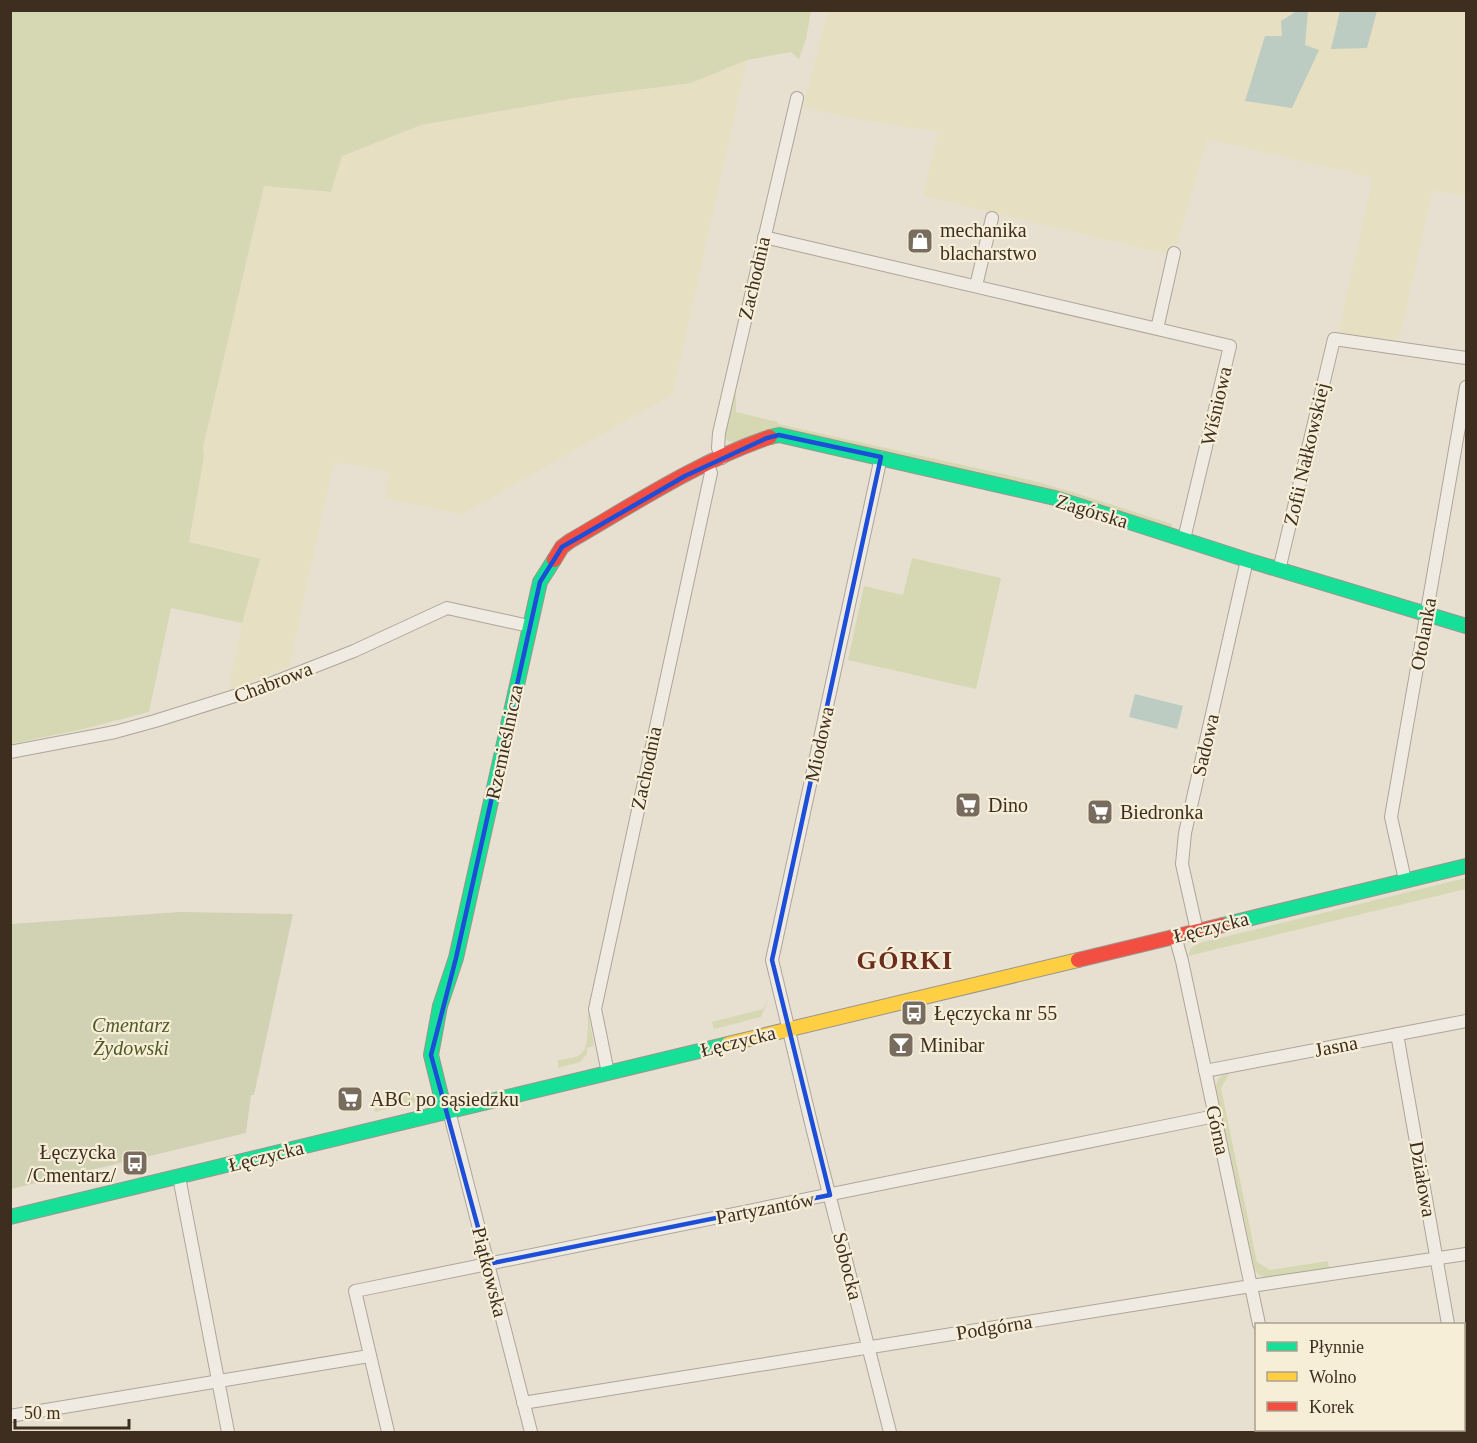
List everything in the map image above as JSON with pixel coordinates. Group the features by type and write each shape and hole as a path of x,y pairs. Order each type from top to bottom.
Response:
{"street":[{"name":"Zachodnia","path":"608,1073 595,1009 718,448 719,433 797,98"},
{"path":"976,286 992,218"},
{"name":"Wiśniowa","path":"764,237 1230,346 1184,539"},
{"path":"1157,329 1173,253"},
{"name":"Zofii Nałkowskiej","path":"1278,570 1334,339 1467,358"},
{"name":"Otolanka","path":"1405,880 1391,817 1467,387"},
{"name":"Zagórska","path":"715,461 779,435 881,457 1055,498 1278,570 1467,626"},
{"name":"Miodowa","path":"788,1029 772,960 881,457"},
{"name":"Rzemieślnicza","path":"447,1112 431,1055 440,1006 456,957 472,890 540,582 562,547 715,461"},
{"name":"Sadowa","path":"1197,931 1182,864 1185,833 1247,560"},
{"name":"Chabrowa","path":"10,752 115,732 257,689 354,651 447,608 529,626"},
{"name":"Łęczycka","path":"10,1217 1467,866"},
{"name":"Górna","path":"1175,936 1259,1323"},
{"name":"Jasna","path":"1205,1071 1467,1021"},
{"name":"Sobocka","path":"788,1029 890,1432"},
{"name":"Działowa","path":"1397,1034 1449,1323"},
{"name":"Piątkowska","path":"447,1112 531,1432"},
{"name":"Partyzantów","path":"369,1356 355,1292 1215,1116"},
{"path":"179,1177 228,1432"},
{"name":"Podgórna","path":"523,1403 868,1346 1467,1254"},
{"path":"10,1416 369,1356 388,1432"}],"highlighted area":[{"path":"779,435 881,457 772,960 830,1195 488,1264 431,1055 456,958 540,582 562,547 685,476 767,438"}],"shaded area":[{"path":"828,11 1297,11 1281,21 1283,36 1265,37 1318,50 1305,45 1308,11 1340,11 1331,49 1367,48 1377,11 1466,11 1466,197 1433,190 1399,340 1338,333 1373,178 1207,139 1177,244 1166,254 923,196 938,132 860,120 803,107"},
{"path":"1297,11 1308,11 1305,45 1319,50 1292,108 1245,101 1265,36 1282,36 1281,21"},
{"path":"1340,11 1377,11 1367,48 1331,49"},
{"path":"747,60 673,394 463,514 385,499 389,472 334,462 289,667 228,690 242,623 260,559 189,542 204,456 203,447 264,186 330,192 342,156 421,125 574,98 691,83"},
{"path":"1135,694 1183,706 1177,729 1129,717"}],"green space":[{"path":"11,10 811,11 806,39 799,59 791,52 747,60 691,83 574,98 421,125 342,156 331,192 264,186 203,447 204,456 189,542 260,559 242,623 171,608 149,712 11,744"},
{"path":"736,392 736,412 778,422 778,424 1030,480 1172,524 1172,529 813,435 729,442 724,436"},
{"path":"912,558 1001,578 976,689 848,660 864,586 903,595"},
{"path":"1466,878 1466,889 1188,956 1191,948 1199,943"},
{"name":"Cmentarz Żydowski","path":"180,912 293,914 254,1095 251,1095 246,1133 11,1189 11,924"},
{"path":"769,998 761,1017 714,1029 712,1022 763,1009"},
{"path":"588,1011 594,1046 587,1048 587,1054 580,1062 558,1068 558,1060 576,1056 584,1050 587,1040"},
{"path":"1229,1074 1221,1088 1257,1262 1270,1270 1328,1261 1329,1268 1267,1278 1259,1275 1255,1270 1216,1088 1219,1078"},
{"path":"422,1092 421,1100 418,1102 375,1112 373,1104"}],"traffic: fast":[{"path":"770,437 779,435 1055,498 1247,560 1466,626"},
{"path":"445,1112 431,1055 440,1006 456,958 540,582 554,560"},
{"path":"1223,925 1466,866"},
{"path":"10,1217 728,1044"}],"traffic: slow":[{"path":"728,1044 1078,960"}],"traffic: jam":[{"path":"554,560 562,547 570,541 643,498 718,458 770,437"},
{"path":"1078,960 1223,925"}],"place":[{"name":"mechanika blacharstwo","path":"920,241"},
{"name":"Dino","path":"968,805"},
{"name":"Biedronka","path":"1100,812"},
{"name":"Łęczycka nr 55","path":"914,1013"},
{"name":"Minibar","path":"901,1045"},
{"name":"ABC po sąsiedzku","path":"350,1099"},
{"name":"Łęczycka /Cmentarz/","path":"135,1163"}],"district":[{"name":"GÓRKI","path":"905,960"}]}
